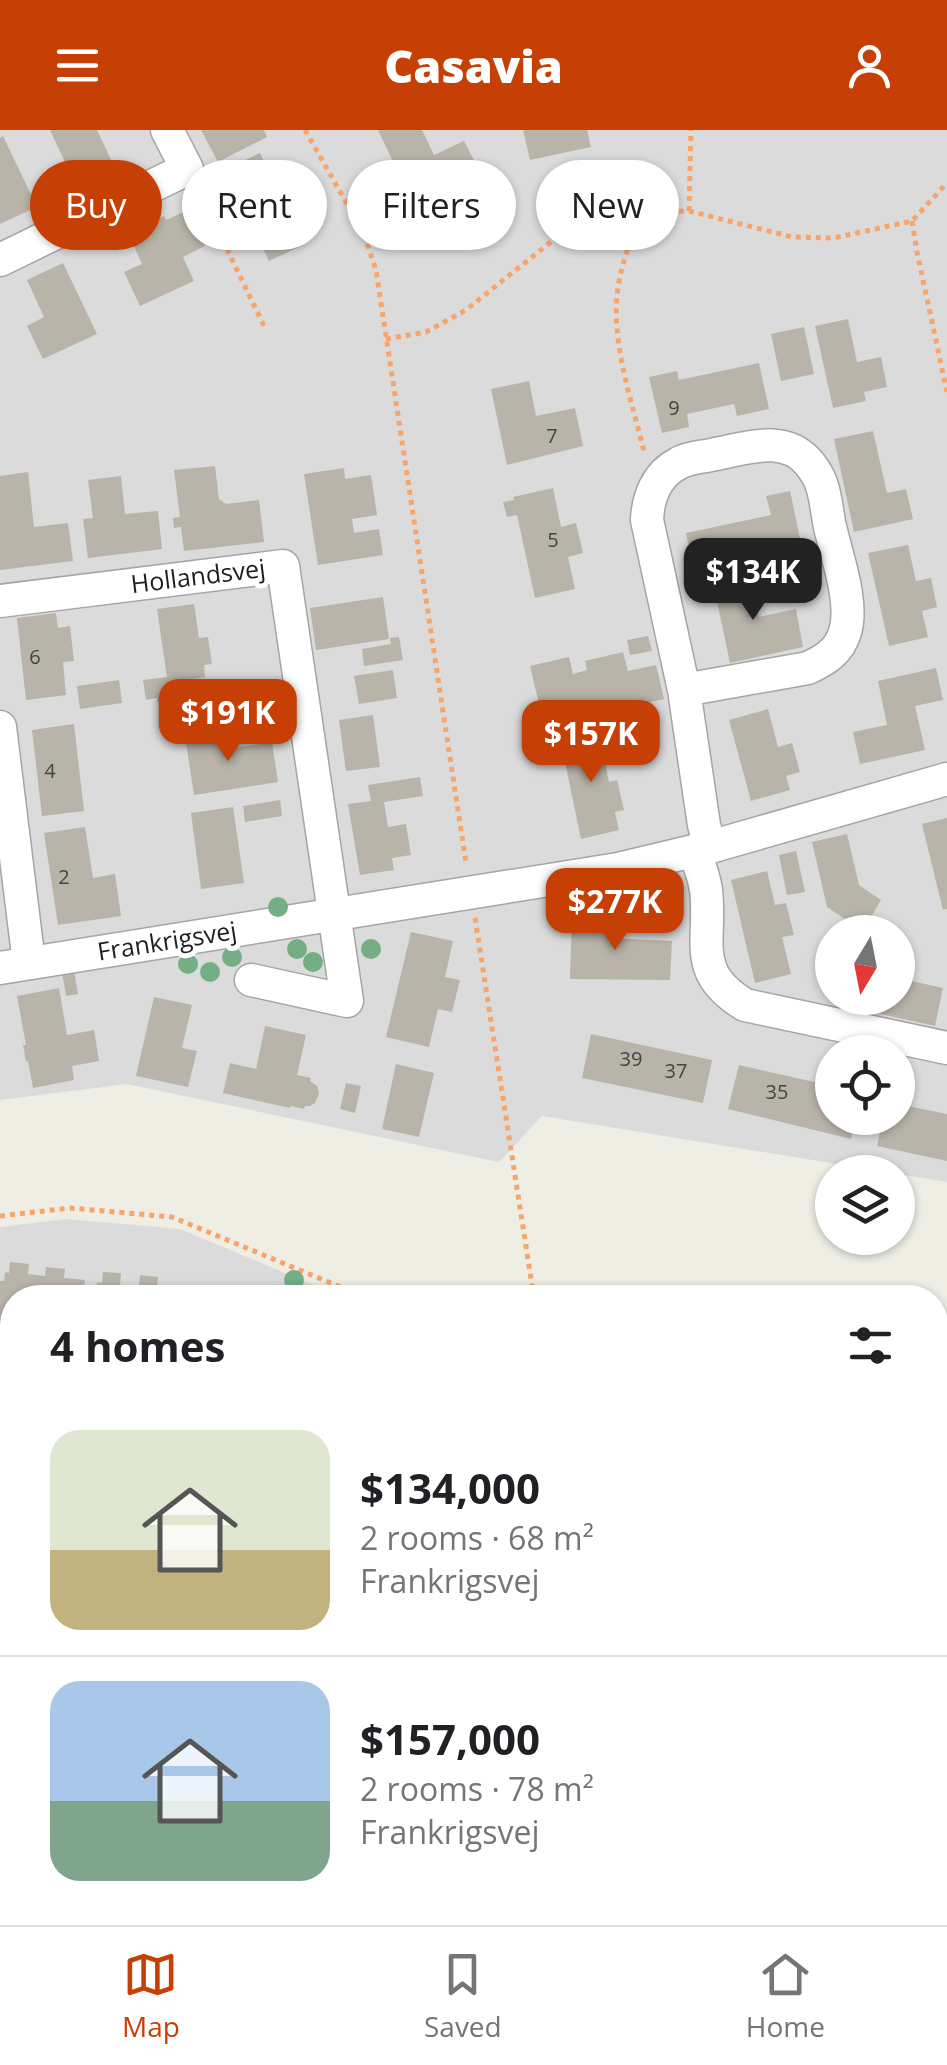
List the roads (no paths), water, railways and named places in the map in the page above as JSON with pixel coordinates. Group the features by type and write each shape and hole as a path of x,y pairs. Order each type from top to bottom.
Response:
{"street":[{"path":"0,260 191,176 167,130"},
{"path":"684,690 808,668 826,659 846,630 848,605 820,482 809,462 793,450 760,445 680,462 662,476 650,497 647,520 684,690 704,825 706,954 711,972 731,997 745,1005 947,1048"},
{"name":"Hollandsvej","path":"0,601 283,566 334,915"},
{"path":"0,727 15,966"},
{"name":"Frankrigsvej","path":"15,966 618,868 702,849 947,779"},
{"name":"Frankrigsvej","path":"251,980 347,1000 334,915"}]}
